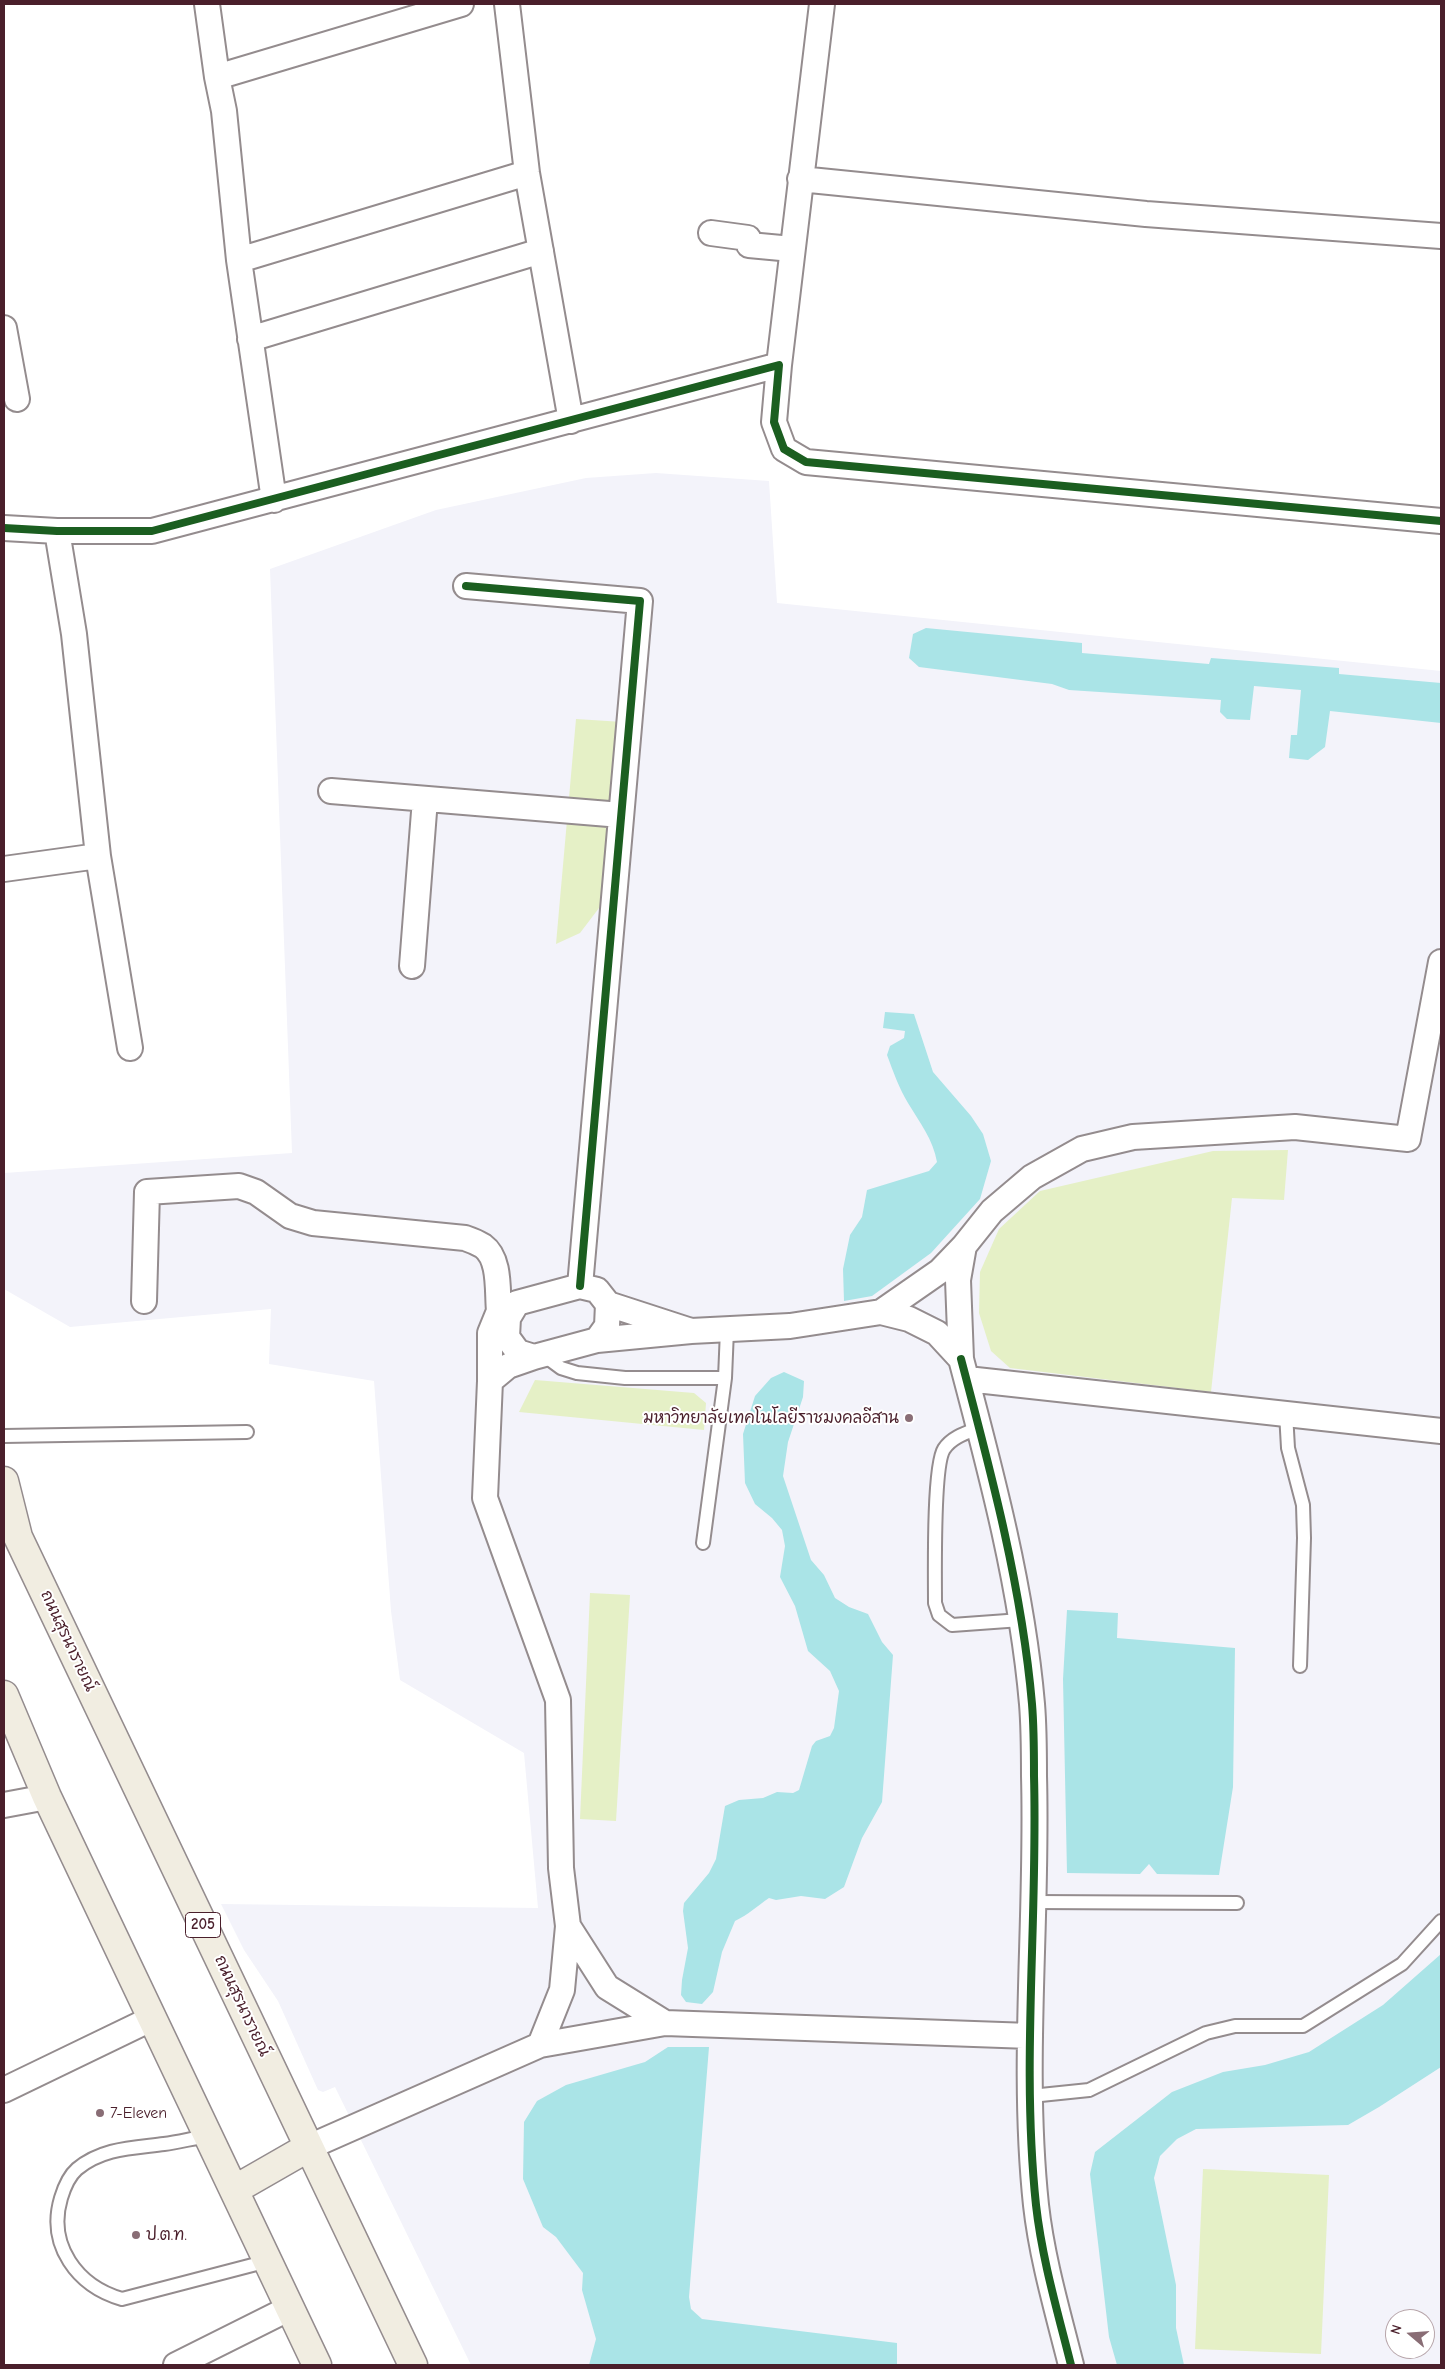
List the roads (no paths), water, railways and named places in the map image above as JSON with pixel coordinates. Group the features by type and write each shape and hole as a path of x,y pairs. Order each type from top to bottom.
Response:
{"main road":[{"name":"ถนนสุรนารายณ์","path":"4,1481 18,1537 413,2365"},
{"path":"4,1695 47,1797 317,2365"},
{"path":"234,2190 309,2147"}],"street":[{"path":"207,4 217,77 224,111 239,260 274,500"},
{"path":"217,77 461,4"},
{"path":"506,4 527,173 571,421"},
{"path":"822,4 800,179 774,422 784,450 806,462 1441,521"},
{"path":"239,260 527,173"},
{"path":"800,179 1146,214 1441,236"},
{"path":"711,233 748,238 749,245 792,249"},
{"path":"250,339 541,251"},
{"path":"4,328 17,399"},
{"path":"4,528 58,531 152,531 779,365"},
{"path":"58,531 74,634 98,856 130,1048"},
{"path":"466,586 640,601 580,1286"},
{"path":"331,791 621,815"},
{"path":"412,966 425,799"},
{"path":"4,869 98,856"},
{"path":"881,1312 940,1271 964,1246 992,1211 1032,1177 1082,1149 1134,1137 1295,1127 1408,1139 1441,962"},
{"path":"144,1301 147,1192 239,1186 256,1192 290,1216 313,1223 465,1238 483,1246 491,1254 508,1307 507,1337 518,1352 538,1356"},
{"path":"964,1246 958,1280 964,1369 979,1428 1021,1620 1032,1706 1036,1845 1030,2036 1036,2206 1050,2283 1071,2365"},
{"path":"540,2045 562,1990 568,1926 561,1868 558,1700 485,1498 490,1333 508,1307 580,1286 597,1290 608,1304 691,1331"},
{"path":"597,1340 607,1326 608,1304"},
{"path":"490,1381 508,1366 597,1340 691,1331 790,1326 881,1312 909,1319 937,1333 964,1369 1286,1413 1441,1430"},
{"path":"4,1805 47,1797"},
{"path":"568,1926 607,1987 665,2023"},
{"path":"4,2090 153,2018"},
{"path":"309,2147 540,2045 665,2023 1030,2036"},
{"path":"176,2365 290,2308"}],"lane":[{"path":"703,1543 725,1378 727,1330"},
{"path":"538,1356 561,1368 577,1373 625,1378 725,1378"},
{"path":"1286,1413 1288,1448 1303,1505 1304,1538 1300,1666"},
{"path":"979,1428 960,1435 944,1448 942,1454 938,1478 935,1603 939,1615 952,1624 1021,1620"},
{"path":"4,1436 247,1432"},
{"path":"1034,1902 1237,1904"},
{"path":"1031,2096 1089,2090 1206,2033 1235,2026 1303,2026 1402,1964 1441,1921"},
{"path":"208,2136 166,2144 112,2150 77,2169 65,2185 56,2215 58,2239 68,2258 84,2279 104,2294 122,2299 268,2261"}],"water":[{"path":"926,628 1082,643 1082,653 1209,664 1211,658 1339,668 1339,674 1441,683 1441,723 1330,711 1325,747 1308,760 1289,758 1291,735 1297,735 1301,690 1254,686 1250,720 1227,719 1220,712 1221,700 1069,690 1052,684 919,667 909,658 913,634"},
{"path":"885,1012 914,1014 933,1072 971,1116 983,1134 991,1161 980,1199 931,1253 872,1296 844,1301 843,1269 850,1235 862,1217 867,1190 929,1171 937,1162 929,1138 908,1103 887,1055 890,1046 904,1038 905,1031 883,1028"},
{"path":"784,1372 804,1381 803,1397 788,1442 783,1476 811,1560 824,1575 835,1598 849,1607 868,1614 882,1642 893,1655 882,1802 862,1838 844,1887 825,1899 801,1896 776,1900 769,1898 735,1921 722,1952 713,1992 702,2004 686,2002 681,1995 688,1948 683,1911 684,1903 709,1873 716,1859 725,1806 739,1800 763,1798 777,1792 793,1793 799,1790 812,1746 816,1741 830,1736 834,1728 839,1691 830,1671 808,1651 795,1606 780,1577 785,1546 782,1530 772,1518 755,1504 745,1483 743,1434 755,1396 771,1378"},
{"path":"1067,1610 1118,1613 1117,1638 1235,1648 1233,1787 1219,1875 1157,1874 1149,1864 1140,1874 1067,1873 1063,1679"},
{"path":"1441,1954 1441,2067 1348,2125 1196,2129 1177,2139 1160,2156 1154,2178 1176,2285 1176,2328 1184,2365 1117,2365 1109,2337 1090,2174 1095,2152 1172,2092 1223,2072 1265,2065 1309,2052 1383,2005"},
{"path":"668,2047 709,2047 689,2297 691,2309 702,2319 897,2343 897,2365 589,2365 596,2339 582,2290 583,2273 556,2237 543,2227 523,2179 524,2122 537,2101 566,2085 645,2062"}],"place":[{"name":"มหาวิทยาลัยเทคโนโลยีราชมงคลอีสาน","path":"909,1418"},
{"name":"7-Eleven","path":"100,2113"},
{"name":"ป.ต.ท.","path":"136,2235"}]}
